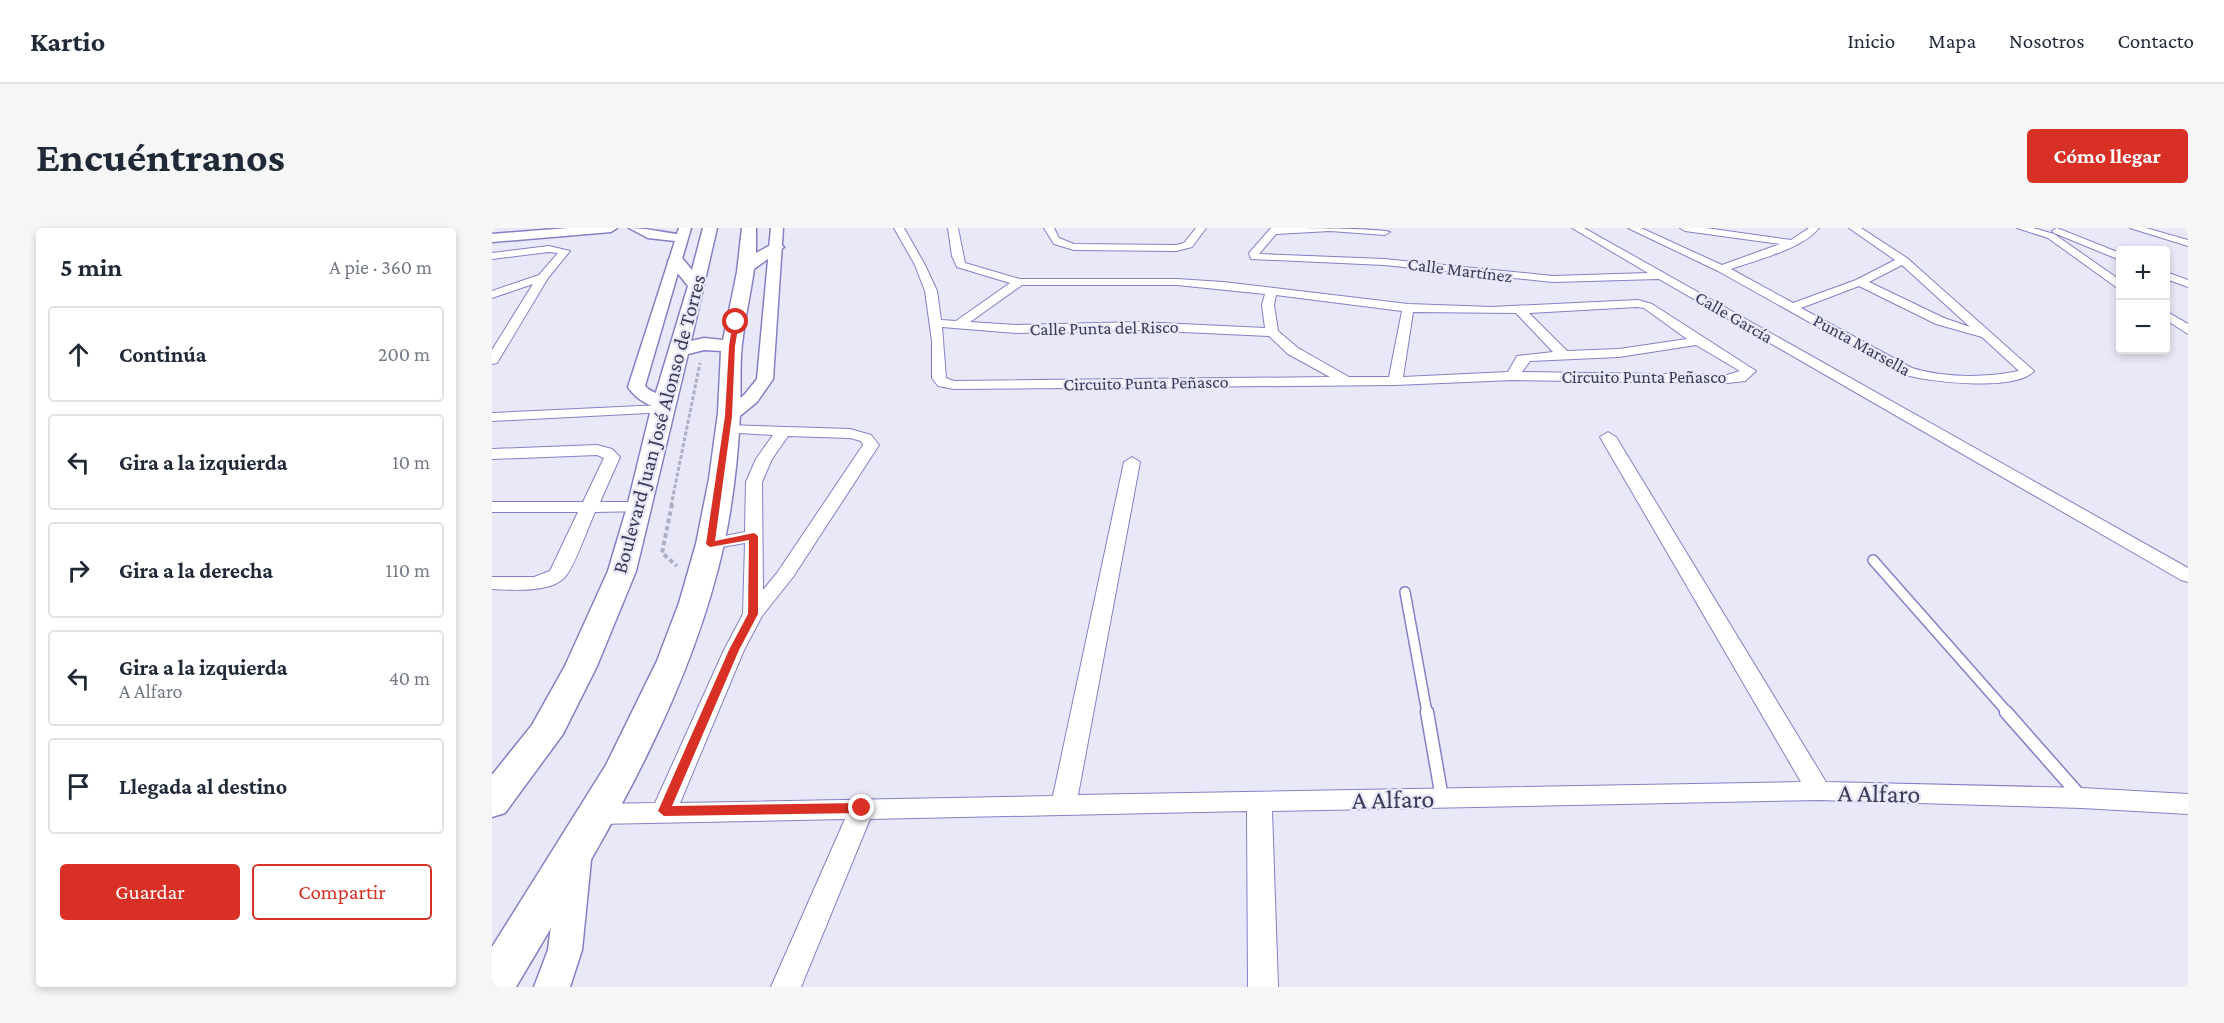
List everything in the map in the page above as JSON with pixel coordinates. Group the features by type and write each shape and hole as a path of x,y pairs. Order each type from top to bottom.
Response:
{"main road":[{"name":"Boulevard Juan José Alonso de Torres","path":"492,802 545,734 581,666 622,571 640,507 663,406 697,286 710,228"},
{"path":"492,986 597,814 667,676 692,608 710,544 728,423 732,346 749,228"},
{"path":"745,268 776,248"},
{"path":"676,261 697,286"},
{"path":"684,328 706,335 723,331 736,322"},
{"path":"679,350 704,344 732,346"}],"street":[{"path":"492,235 521,228"},
{"path":"492,235 545,228"},
{"path":"492,235 611,228"},
{"path":"635,228 652,235 683,233 636,387 643,395 663,406"},
{"path":"728,423 765,379 777,228"},
{"name":"Circuito Punta Peñasco","path":"899,228 920,265 931,291 936,323 939,378 944,383 954,385 1395,381 1513,376 1726,379 1740,378 1749,371 1698,341 1648,306 1638,303 1520,310 1408,308 1177,282 1019,282 961,265 956,258 957,236 953,228"},
{"path":"1049,228 1052,238 1058,244 1074,248 1184,247 1201,228"},
{"name":"Calle García","path":"1577,228 2188,576"},
{"name":"Punta Marsella","path":"1633,228 1722,269 1907,371 1926,378 1954,380 2021,375 2027,371 1903,260 1854,228"},
{"path":"1685,228 1792,243"},
{"path":"1722,269 1792,243 1809,234 1814,228"},
{"path":"2022,228 2044,229 2116,255"},
{"path":"2135,228 2188,243"},
{"path":"1275,230 1336,229 1384,232"},
{"path":"2044,229 2116,281"},
{"name":"Calle Martínez","path":"1275,230 1254,253 1255,257 1384,261 1506,276 1553,279 1664,276"},
{"path":"492,255 549,249 564,250 499,336 492,360"},
{"path":"1793,307 1860,282 1903,260"},
{"path":"492,295 543,277"},
{"path":"2170,277 2188,284"},
{"path":"958,325 1019,282"},
{"path":"1860,282 1940,321 1989,337"},
{"path":"2170,289 2188,291"},
{"path":"1270,291 1268,305 1272,332 1293,351 1346,381"},
{"path":"1395,381 1408,308"},
{"path":"1520,310 1564,356"},
{"path":"2170,318 2188,330"},
{"name":"Calle Punta del Risco","path":"936,323 1016,328 1178,327 1272,332"},
{"name":"Circuito Punta Peñasco","path":"1513,376 1522,359 1642,350 1698,341"},
{"path":"492,417 663,406"},
{"path":"664,811 734,650 753,614 784,577 871,445 866,438 850,434 784,431 728,423"},
{"path":"753,614 754,482 764,459 784,431"},
{"path":"1608,437 1819,791"},
{"path":"492,454 597,450 607,452 612,457 558,574 547,581 532,585 492,583"},
{"path":"1064,804 1132,462"},
{"path":"492,507 640,507"},
{"path":"710,544 754,536"},
{"name":"A Alfaro","path":"597,814 1819,791 2082,798 2188,804"},
{"path":"1259,801 1263,987"},
{"path":"786,987 862,808"},
{"path":"552,987 565,950 576,849"}],"lane":[{"path":"1873,561 2082,798"},
{"path":"1405,592 1442,798"}],"route":[{"path":"736,322 732,346 729,416 710,544 754,536 753,614 734,650 664,811 862,808"}]}
